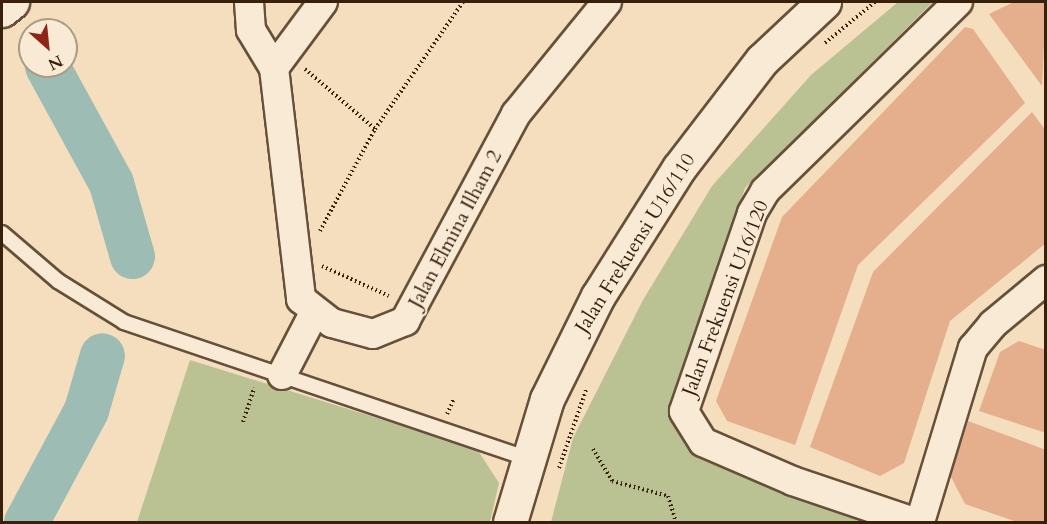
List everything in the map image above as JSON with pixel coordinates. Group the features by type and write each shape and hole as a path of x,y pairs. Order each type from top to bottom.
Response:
{"street":[{"path":"2,10 12,2"},
{"path":"249,2 251,30 279,60 295,278 301,299 314,313 282,375"},
{"path":"279,60 323,2"},
{"name":"Jalan Elmina Ilham 2","path":"314,313 373,334 399,325 415,307 516,114 607,2"},
{"name":"Jalan Frekuensi U16/110","path":"510,522 526,458 547,399 597,296 679,168 762,60 824,2"},
{"name":"Jalan Frekuensi U16/120","path":"914,522 792,482 703,442 684,411 752,213 765,191 958,2"},
{"path":"920,522 974,348 993,324 1046,280"}],"lane":[{"path":"2,233 58,281 124,321 526,458"}],"path":[{"path":"314,242 375,129 463,2"},
{"path":"822,46 875,2"},
{"path":"279,60 375,129"},
{"path":"316,260 415,307"},
{"path":"555,479 589,380"},
{"path":"243,422 254,388"},
{"path":"593,449 612,481 668,496 676,522"}],"green space":[{"path":"898,2 933,2 745,188 671,407 674,425 695,449 892,522 551,522 573,438 643,300 712,186 811,75"},
{"path":"190,360 477,449 499,483 490,522 137,522"}],"building":[{"path":"1014,2 1046,2 1042,86 989,14"},
{"path":"965,27 973,29 1025,103 858,265 795,445 727,421 716,401 782,217"},
{"path":"1032,112 1046,131 1046,243 950,321 904,463 880,476 810,447 873,272"},
{"path":"1019,341 1046,350 1046,433 979,411 1000,352"},
{"path":"968,421 1046,450 1046,522 1017,522 965,504 950,475"}],"waterway":[{"path":"54,78 111,183 132,256"},
{"path":"26,522 86,410 102,355"}]}
